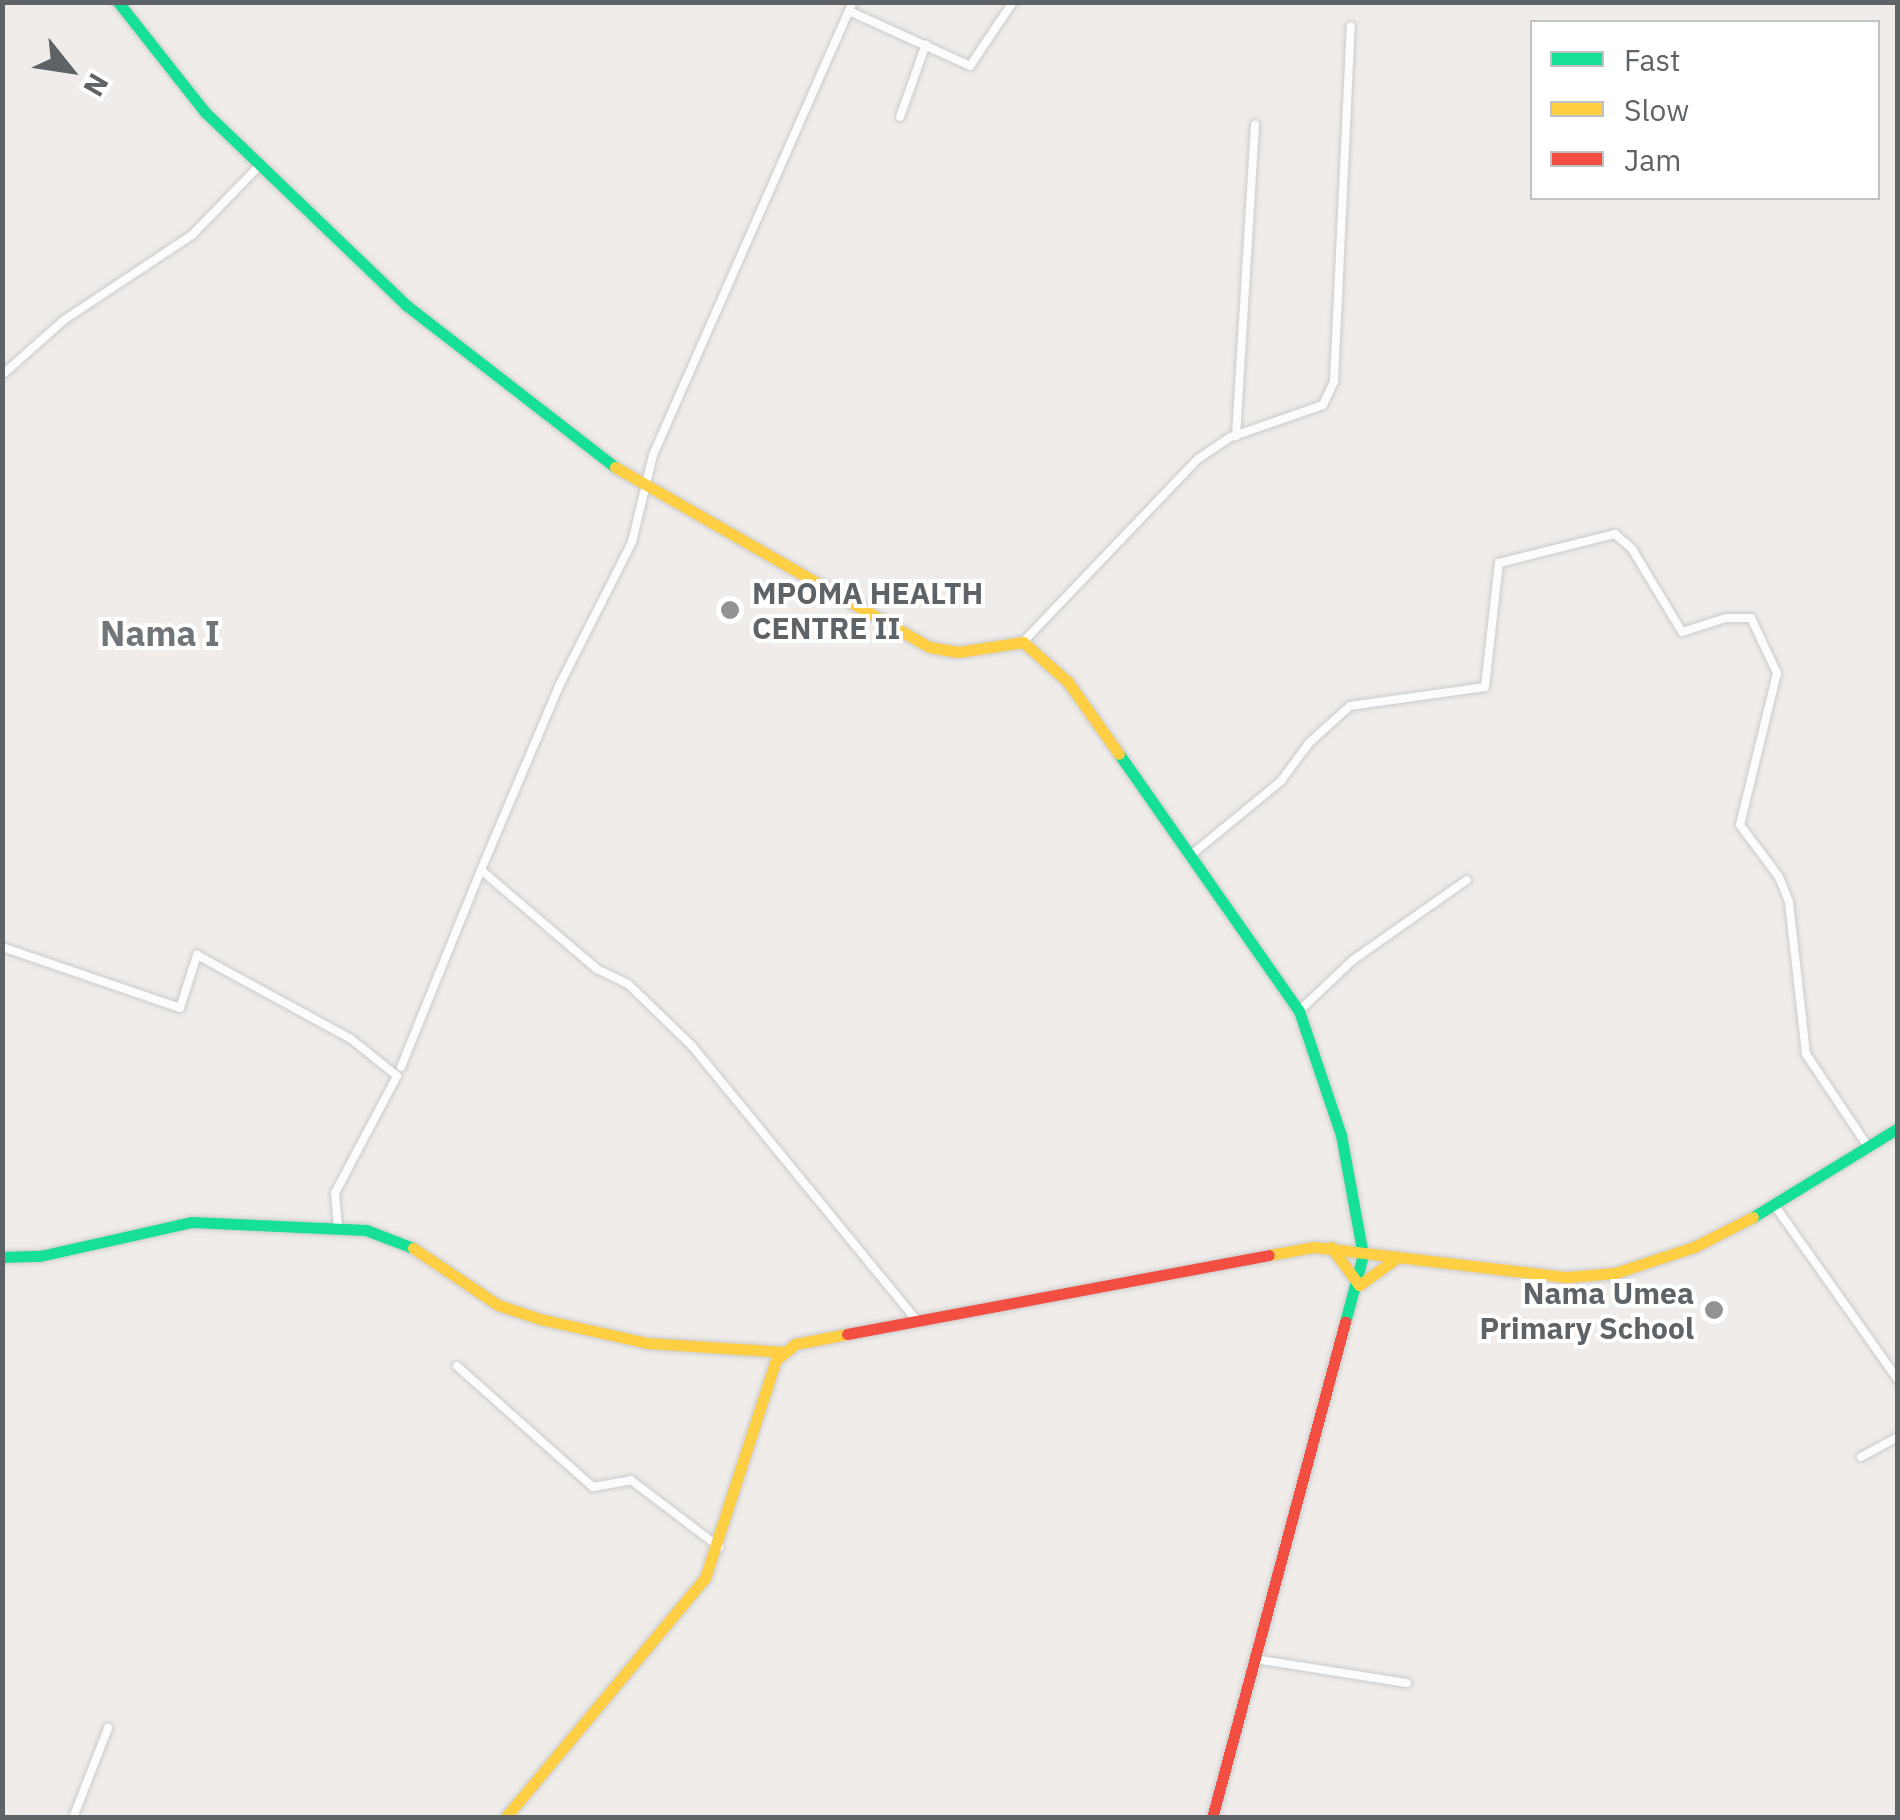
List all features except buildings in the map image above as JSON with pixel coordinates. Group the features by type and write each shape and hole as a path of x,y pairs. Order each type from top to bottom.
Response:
{"street":[{"path":"118,2 205,112 406,304 642,488 929,646 958,652 1023,642 1198,459 1236,436 1323,405 1334,381 1351,26"},
{"path":"400,1067 560,684 632,542 642,488 849,5 970,66 1013,2"},
{"path":"900,117 926,44"},
{"path":"1236,436 1255,125"},
{"path":"2,374 64,320 80,315 192,235 259,166"},
{"path":"1191,855 1281,781 1308,743 1350,706 1486,688 1499,563 1615,534 1632,549 1682,632 1726,618 1750,618 1777,674 1740,826 1780,877 1789,902 1806,1054 1869,1148"},
{"path":"1023,642 1068,682 1299,1011 1340,1135 1363,1255 1359,1284 1212,1818"},
{"path":"481,870 597,969 628,984 692,1046 916,1320"},
{"path":"1299,1011 1353,960 1467,880"},
{"path":"2,947 180,1008 197,955 351,1039 397,1076 335,1194 338,1227"},
{"path":"505,1818 681,1612 719,1547 761,1393 776,1360 790,1352 794,1344 1331,1246 1394,1260 1568,1277 1616,1273 1694,1248 1775,1206 1898,1128"},
{"path":"1775,1206 1898,1380"},
{"path":"2,1257 40,1256 192,1222 338,1227 413,1248 498,1305 540,1319 647,1343 790,1352"},
{"path":"1331,1246 1359,1284"},
{"path":"1359,1284 1394,1260"},
{"path":"458,1366 594,1488 631,1480 719,1547"},
{"path":"1862,1456 1898,1437"},
{"path":"1255,1659 1407,1683"},
{"path":"73,1818 108,1728"}],"traffic: fast":[{"path":"118,2 205,112 406,305 615,467"},
{"path":"1119,754 1299,1011 1341,1135 1363,1255 1345,1322"},
{"path":"1753,1217 1898,1128"},
{"path":"2,1257 40,1256 192,1222 366,1230 413,1248"}],"traffic: slow":[{"path":"615,467 929,647 958,652 1023,642 1068,682 1119,754"},
{"path":"1269,1255 1314,1247 1567,1277 1615,1273 1694,1247 1753,1217"},
{"path":"1331,1247 1359,1285 1394,1260"},
{"path":"413,1248 498,1305 540,1319 647,1343 786,1352"},
{"path":"505,1818 705,1578 776,1360 795,1344 847,1334"}],"traffic: jam":[{"path":"847,1334 1269,1255"},
{"path":"1212,1818 1345,1322"}],"place":[{"name":"MPOMA HEALTH CENTRE II","path":"730,610"},
{"name":"Nama Umea Primary School","path":"1714,1310"}],"district":[{"name":"Nama I","path":"160,633"}]}
